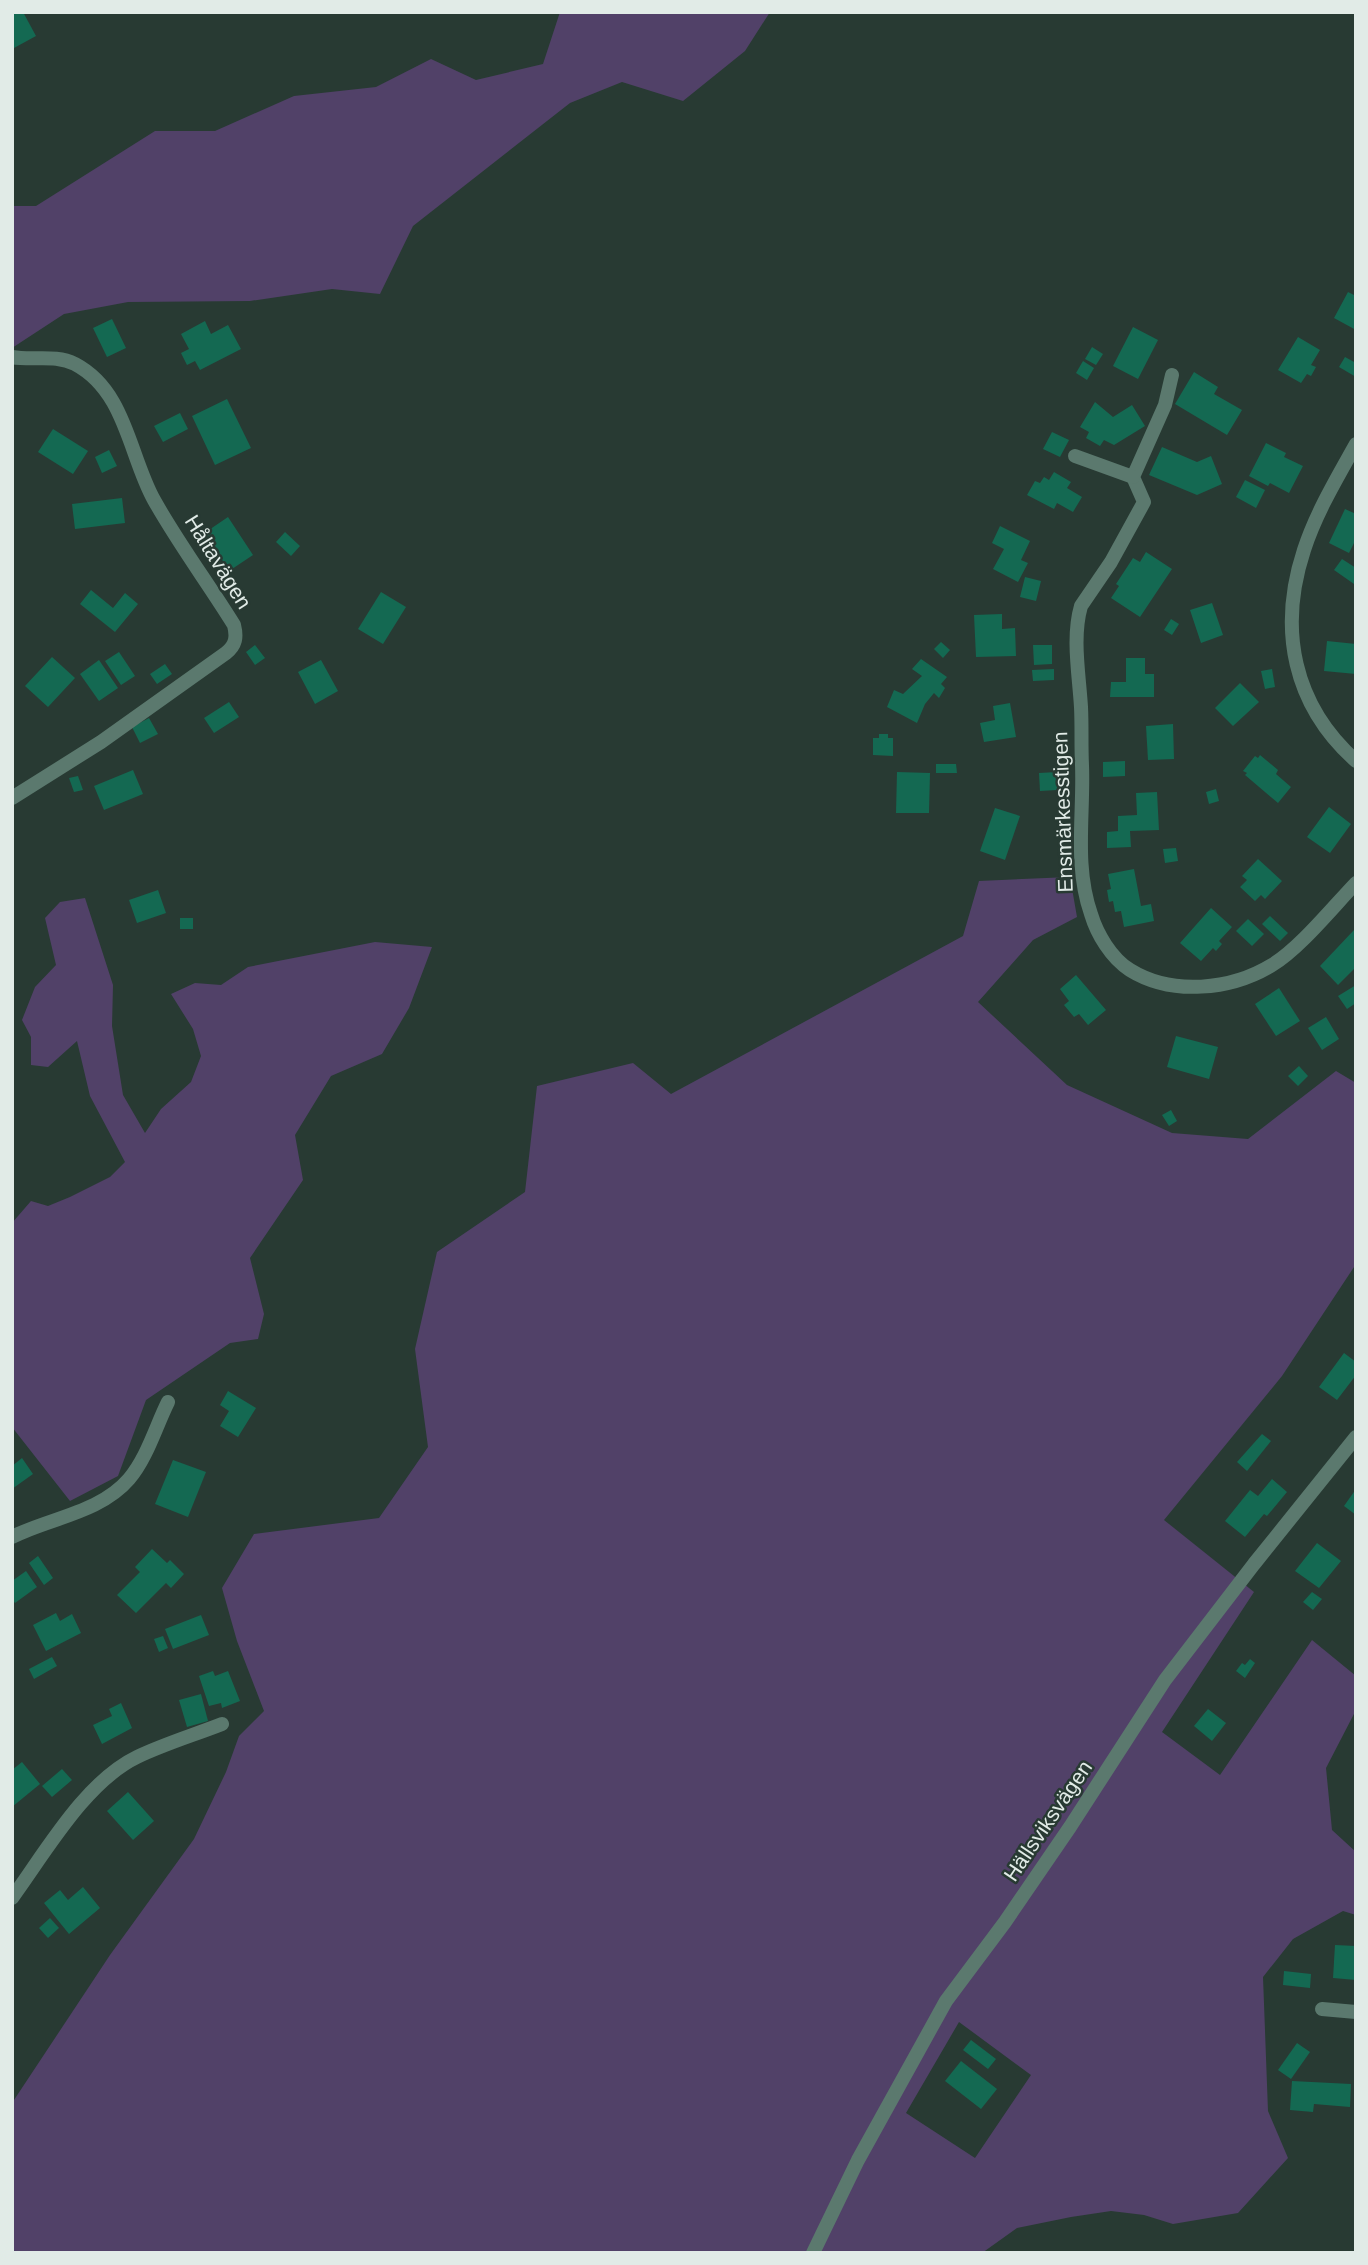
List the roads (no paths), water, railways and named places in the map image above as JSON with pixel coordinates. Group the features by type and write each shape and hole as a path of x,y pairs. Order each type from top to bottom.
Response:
{"street":[{"name":"Håltavägen","path":"12,358 54,358 75,365 100,384 109,395 125,426 154,499 234,625 237,636 229,652 101,742 12,798"},
{"path":"1075,456 1133,477 1164,405 1172,375"},
{"path":"1356,444 1325,499 1304,551 1294,591 1292,638 1302,683 1316,717 1356,761"},
{"name":"Ensmärkesstigen","path":"1133,477 1144,502 1111,562 1081,606 1079,614 1083,774 1081,842 1086,895 1097,929 1113,954 1129,969 1162,982 1209,987 1239,980 1274,964 1356,883"},
{"path":"12,1537 99,1502 118,1489 138,1466 168,1402"},
{"name":"Hällsviksvägen","path":"813,2253 858,2160 946,2001 1070,1828 1165,1680 1356,1437"},
{"path":"12,1898 73,1814 104,1780 135,1758 222,1724"},
{"path":"1322,2009 1356,2012"}]}
